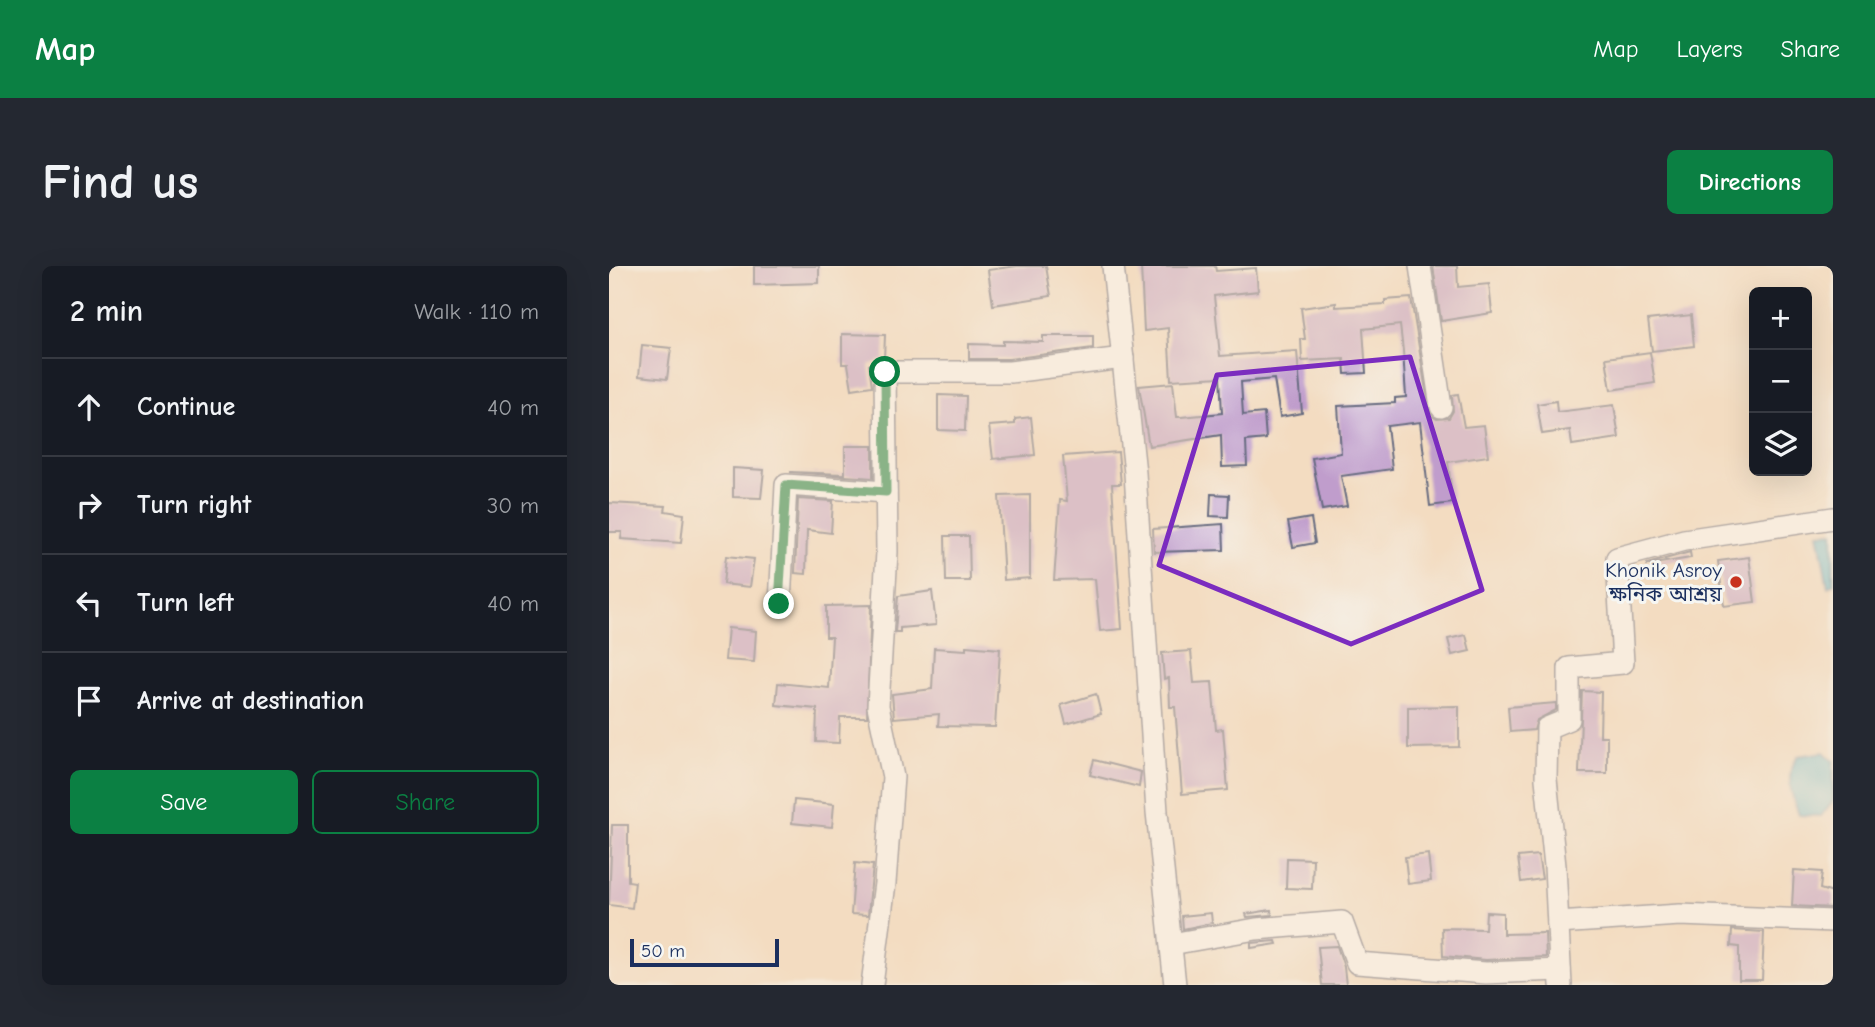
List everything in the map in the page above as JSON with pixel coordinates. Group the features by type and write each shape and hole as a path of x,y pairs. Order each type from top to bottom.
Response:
{"street":[{"path":"1113,266 1135,473 1157,812 1175,985"},
{"path":"1420,266 1441,407"},
{"path":"872,985 885,883 893,777 878,706 887,552 885,372 1010,372 1123,358"},
{"path":"779,604 786,485 886,492"},
{"path":"1171,944 1255,929 1342,922 1357,963 1561,978 1546,779 1547,728 1569,719 1569,668 1623,663 1617,558 1684,540 1833,518"},
{"path":"1558,923 1680,915 1833,921"}],"highlighted area":[{"path":"1410,357 1482,590 1351,644 1159,565 1217,375"}],"water":[{"path":"1833,532 1833,584 1828,587 1818,533"},
{"path":"1824,752 1833,761 1833,801 1821,816 1799,815 1790,785 1791,770 1798,756"}],"building":[{"path":"754,266 819,266 819,283 754,285"},
{"path":"1046,266 1051,296 993,305 988,270"},
{"path":"1141,266 1215,266 1216,271 1256,268 1258,291 1214,296 1220,356 1297,351 1302,413 1280,417 1274,379 1241,382 1243,415 1264,413 1266,439 1246,441 1247,466 1222,467 1221,435 1149,446 1139,386 1173,383 1177,417 1222,413 1220,377 1171,380 1168,328 1144,331"},
{"path":"1433,266 1457,266 1458,287 1489,284 1492,313 1441,321"},
{"path":"1411,298 1430,415 1437,419 1449,418 1453,411 1452,395 1458,394 1464,427 1484,425 1488,456 1448,462 1453,503 1430,506 1420,422 1387,426 1392,469 1341,476 1347,506 1322,510 1312,458 1341,453 1338,406 1395,403 1395,398 1406,397 1403,351 1400,325 1363,329 1366,373 1345,374 1344,359 1302,361 1301,339 1305,339 1301,308 1336,303 1336,307 1385,304 1385,300"},
{"path":"1691,315 1694,346 1652,351 1648,320"},
{"path":"842,334 885,335 884,359 869,365 872,386 852,389 848,364 842,364"},
{"path":"1043,336 1093,336 1093,348 1009,359 969,359 969,344 1043,342"},
{"path":"642,345 671,348 667,379 639,376"},
{"path":"1650,352 1655,383 1611,390 1606,358"},
{"path":"938,395 966,396 965,431 938,430"},
{"path":"1556,401 1557,412 1614,405 1619,438 1572,445 1570,430 1542,434 1537,404"},
{"path":"1031,417 1035,455 993,459 989,426 1015,424 1015,419"},
{"path":"845,446 873,446 873,478 790,472 845,474"},
{"path":"1118,452 1121,484 1112,484 1122,629 1100,631 1095,579 1054,580 1060,500 1067,501 1063,456"},
{"path":"733,468 764,470 761,498 733,497"},
{"path":"1211,494 1229,495 1228,517 1210,516"},
{"path":"1030,495 1030,578 1004,580 999,496"},
{"path":"798,499 833,501 831,533 807,530 806,574 795,573"},
{"path":"609,503 666,506 665,511 684,514 681,543 621,539 622,532 609,532"},
{"path":"1311,518 1315,543 1293,547 1288,522"},
{"path":"1223,524 1224,550 1154,552 1153,529"},
{"path":"945,536 969,536 970,581 946,581"},
{"path":"1690,552 1691,558 1647,565 1647,564"},
{"path":"726,556 754,559 750,587 723,584"},
{"name":"Khonik Asroy ক্ষনিক আশ্রয়","path":"1749,557 1755,602 1724,606 1718,561"},
{"path":"932,591 936,625 900,628 900,632 895,632 898,596"},
{"path":"871,605 867,717 840,717 839,743 816,742 817,709 776,705 778,683 829,688 832,637 826,637 826,606"},
{"path":"728,628 756,631 754,662 725,660"},
{"path":"1466,635 1470,651 1452,655 1448,639"},
{"path":"966,646 1000,649 995,727 938,726 939,714 894,718 892,694 932,689 934,648 966,650"},
{"path":"1191,651 1194,683 1212,682 1216,730 1223,729 1228,790 1182,794 1175,707 1170,707 1169,678 1164,679 1162,653"},
{"path":"1582,691 1601,692 1600,736 1607,736 1607,773 1579,773"},
{"path":"1096,694 1101,714 1066,724 1061,705"},
{"path":"1556,703 1556,710 1537,720 1534,730 1510,732 1508,707"},
{"path":"1459,706 1459,747 1408,748 1408,707"},
{"path":"1094,760 1141,772 1139,787 1090,775"},
{"path":"794,800 834,804 832,827 792,823"},
{"path":"612,825 628,825 628,881 635,882 632,908 609,905"},
{"path":"1428,854 1431,881 1408,884 1405,857"},
{"path":"1538,855 1542,879 1521,882 1518,857"},
{"path":"1287,858 1313,859 1312,889 1286,888"},
{"path":"855,863 873,865 868,915 851,914"},
{"path":"1794,870 1822,872 1820,889 1833,893 1833,908 1792,906"},
{"path":"1271,910 1272,915 1247,917 1246,914"},
{"path":"1486,912 1503,913 1503,934 1545,933 1546,957 1486,960 1443,956 1442,928 1485,929"},
{"path":"1211,913 1212,923 1183,929 1182,916"},
{"path":"1732,930 1764,932 1762,980 1739,980 1739,947 1731,946"},
{"path":"1276,941 1277,944 1251,948 1251,943"},
{"path":"1337,946 1346,985 1322,985 1318,947"}],"place":[{"name":"Khonik Asroy ক্ষনিক আশ্রয়","path":"1736,582"}],"route":[{"path":"779,604 786,485 886,492 885,372"}]}
